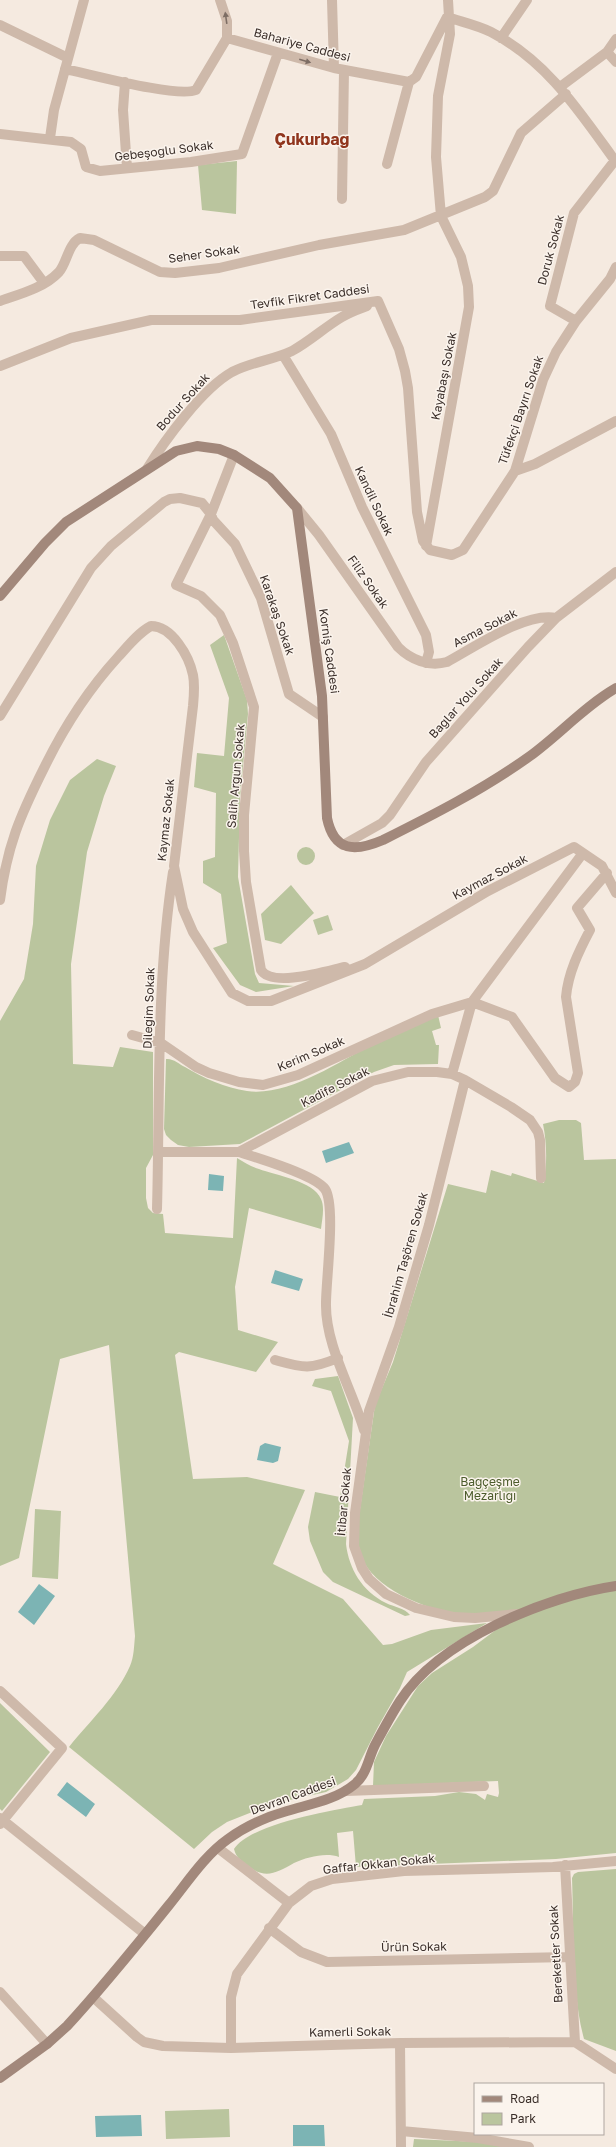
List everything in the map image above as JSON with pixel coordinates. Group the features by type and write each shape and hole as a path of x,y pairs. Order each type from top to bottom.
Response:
{"main road":[{"path":"0,596 25,566 66,522 122,488 147,469 176,451 191,447 209,447 234,455 270,478 297,508"},
{"name":"Korniş Caddesi","path":"297,508 321,686 327,818 332,835 343,845"},
{"path":"343,845 351,847 372,844 476,791 530,756 616,688"},
{"name":"Devran Caddesi","path":"0,2078 47,2044 67,2026 218,1848 226,1841 254,1823 346,1791 359,1780 365,1772 382,1732 416,1680 448,1653 518,1614 564,1597 616,1586"}],"street":[{"path":"50,138 53,117 84,0"},
{"path":"65,69 124,82 183,92 196,90 227,38 227,21 220,0"},
{"path":"332,0 339,69 342,199"},
{"path":"448,0 450,34 440,82 437,115 436,157 441,216 485,197 493,191 521,134 527,126 563,90 607,52 616,39"},
{"path":"501,38 527,0"},
{"path":"448,17 478,27 501,38 536,63 563,90 616,160"},
{"path":"387,164 409,82 416,77 448,17"},
{"path":"0,25 68,58"},
{"name":"Bahariye Caddesi","path":"227,38 339,69 409,82"},
{"path":"607,52 616,62"},
{"name":"Gebeşoğlu Sokak","path":"0,134 50,138 76,145 81,149 86,167 100,171 242,154 278,53"},
{"path":"124,82 123,110 126,168"},
{"name":"Doruk Sokak","path":"576,321 550,306 569,226 578,207 616,160"},
{"name":"Seher Sokak","path":"0,301 25,293 44,283 58,273 72,246 80,238 94,240 160,272 175,274 219,268 319,245 404,230 441,216"},
{"name":"Kayabaşı Sokak","path":"426,546 469,307 468,286 461,257 441,216"},
{"path":"0,256 24,256 44,283"},
{"name":"Tüfekçi Bayırı Sokak","path":"426,546 433,552 448,556 459,553 515,471 543,380 560,344 576,321 610,279 616,267"},
{"name":"Tevfik Fikret Caddesi","path":"0,366 71,338 151,320 240,320 378,301 398,349 405,371 408,388 415,498 421,535 426,546"},
{"name":"Bodur Sokak","path":"147,469 162,445 219,381 245,367 283,355 300,346 344,316 378,301"},
{"name":"Kandil Sokak","path":"283,355 331,434 362,507 426,635 429,646 426,663"},
{"path":"515,471 535,464 616,421"},
{"path":"211,514 234,455"},
{"name":"Karakaş Sokak","path":"0,716 91,568 111,546 152,510 170,499 180,498 202,503 211,514 213,520 232,541 241,555 261,598 289,694 323,717"},
{"name":"Filiz Sokak","path":"297,508 320,535 398,647 412,658 426,663"},
{"name":"Salih Argun Sokak","path":"211,514 176,585 201,596 220,615 233,643 254,706 244,815 244,851 246,882 259,965 263,974 273,978 281,978 365,964"},
{"name":"Bağlar Yolu Sokak","path":"343,845 374,829 390,815 426,762 556,618 616,572"},
{"name":"Asma Sokak","path":"426,663 447,662 529,621 546,617 556,618"},
{"name":"Kaymaz Sokak","path":"0,900 2,871 14,831 73,713 98,680 140,634 151,626 163,629 174,639 189,662 194,684 193,706 174,866 188,921 225,984 239,998 258,1002 271,1001 365,964 488,891 574,847 602,866 607,873 616,893"},
{"path":"452,1074 472,1002 583,853"},
{"name":"Dileğim Sokak","path":"157,1209 161,991 166,921 174,866"},
{"path":"472,1002 512,1017 555,1078 569,1087 575,1082 578,1073 566,997 567,988 577,956 590,930 577,908 607,873"},
{"name":"Kerim Sokak","path":"132,1035 161,1043 196,1067 209,1073 239,1082 263,1085 298,1075 432,1014 472,1002"},
{"name":"Kadife Sokak","path":"158,1152 239,1152 372,1081 408,1072 452,1074 511,1107 530,1120 538,1132 540,1140 541,1178"},
{"name":"İbrahim Taşören Sokak","path":"364,1434 369,1410 399,1327 429,1225 465,1080"},
{"path":"239,1152 310,1178 323,1187 328,1194 330,1220 326,1312 329,1335 351,1391 364,1434"},
{"path":"274,1360 302,1368 312,1368 338,1358"},
{"name":"İtibar Sokak","path":"364,1434 353,1537 357,1556 369,1579 386,1594 398,1600 437,1614 475,1618 518,1614"},
{"path":"0,1691 62,1748 1,1821 145,1934"},
{"path":"346,1791 484,1786"},
{"path":"218,1848 289,1903"},
{"name":"Gaffar Okkan Sokak","path":"231,2048 233,1984 242,1964 289,1903 311,1886 332,1879 404,1872 565,1865 616,1861"},
{"name":"Bereketler Sokak","path":"565,1865 575,2042"},
{"name":"Ürün Sokak","path":"269,1928 301,1952 327,1962 569,1956"},
{"path":"0,1992 47,2044"},
{"name":"Kamerli Sokak","path":"93,1997 144,2042 163,2046 231,2048 400,2043 575,2042"},
{"path":"575,2042 616,2069"},
{"path":"400,2043 401,2147"},
{"path":"401,2131 478,2138 529,2147"}],"green space":[{"path":"237,161 236,214 202,210 198,165"},
{"path":"224,635 247,700 248,714 240,798 238,877 255,974 259,983 294,986 256,992 240,985 213,948 227,943 221,894 203,883 203,861 215,857 216,793 194,787 197,753 224,756 229,698 210,645"},
{"path":"97,759 116,766 104,796 87,852 71,964 73,1064 113,1067 120,1047 153,1052 153,1155 146,1168 146,1198 148,1208 153,1213 163,1214 165,1233 233,1238 237,1158 253,1167 303,1183 317,1193 323,1206 321,1229 249,1208 235,1287 238,1330 278,1342 256,1372 179,1352 175,1355 193,1479 247,1477 305,1490 273,1564 343,1599 383,1645 392,1644 431,1630 487,1623 407,1672 356,1770 348,1779 326,1792 272,1804 227,1822 212,1832 194,1849 69,1747 118,1688 130,1666 134,1648 135,1636 109,1345 60,1359 19,1558 0,1566 0,1021 24,979 33,924 36,866 50,820 70,780"},
{"path":"302,847 310,847 315,852 313,863 310,865 302,865 297,860 297,852"},
{"path":"291,885 314,913 281,944 265,940 261,914"},
{"path":"328,915 333,930 318,935 313,920"},
{"path":"438,1015 441,1028 432,1031 436,1045 439,1045 438,1064 394,1065 374,1072 240,1144 189,1147 178,1145 166,1135 164,1129 166,1059 174,1060 199,1075 239,1090 262,1091 278,1089 311,1077 371,1045"},
{"name":"Bağçeşme Mezarlığı","path":"559,1120 576,1120 581,1123 584,1160 616,1159 616,1853 556,1859 356,1867 353,1831 337,1833 339,1857 322,1855 311,1857 294,1863 282,1870 265,1874 253,1870 240,1860 234,1849 243,1840 274,1825 332,1810 362,1805 364,1799 435,1796 459,1792 476,1794 485,1800 487,1794 498,1797 498,1781 373,1786 374,1762 386,1736 418,1686 432,1673 473,1647 517,1614 471,1617 438,1610 408,1599 382,1583 371,1573 361,1555 357,1530 375,1405 393,1362 448,1184 486,1193 491,1170 511,1176 512,1173 544,1183 546,1154 543,1124"},
{"path":"338,1376 353,1418 346,1544 350,1562 358,1578 370,1592 386,1603 402,1609 410,1615 405,1616 333,1582 323,1572 310,1541 308,1527 315,1492 340,1497 349,1441 331,1391 312,1386 315,1379"},
{"path":"35,1509 61,1511 58,1579 32,1577"},
{"path":"0,1703 50,1752 2,1811 0,1809"},
{"path":"616,1869 616,2051 584,2039 575,1980 572,1878 574,1874 578,1872"},
{"path":"229,2109 230,2137 166,2139 165,2111"},
{"path":"414,2139 479,2142 505,2147 413,2147"}],"water":[{"path":"349,1142 354,1153 326,1163 322,1151"},
{"path":"209,1174 224,1176 223,1191 208,1190"},
{"path":"275,1270 303,1279 299,1291 271,1283"},
{"path":"265,1443 281,1447 278,1461 273,1463 257,1460 260,1446"},
{"path":"39,1584 55,1596 34,1625 18,1612"},
{"path":"67,1782 95,1804 86,1817 57,1795"},
{"path":"141,2115 142,2136 96,2137 95,2116"},
{"path":"293,2125 324,2125 325,2146 293,2146"}],"district":[{"name":"Çukurbağ","path":"312,139"}]}
